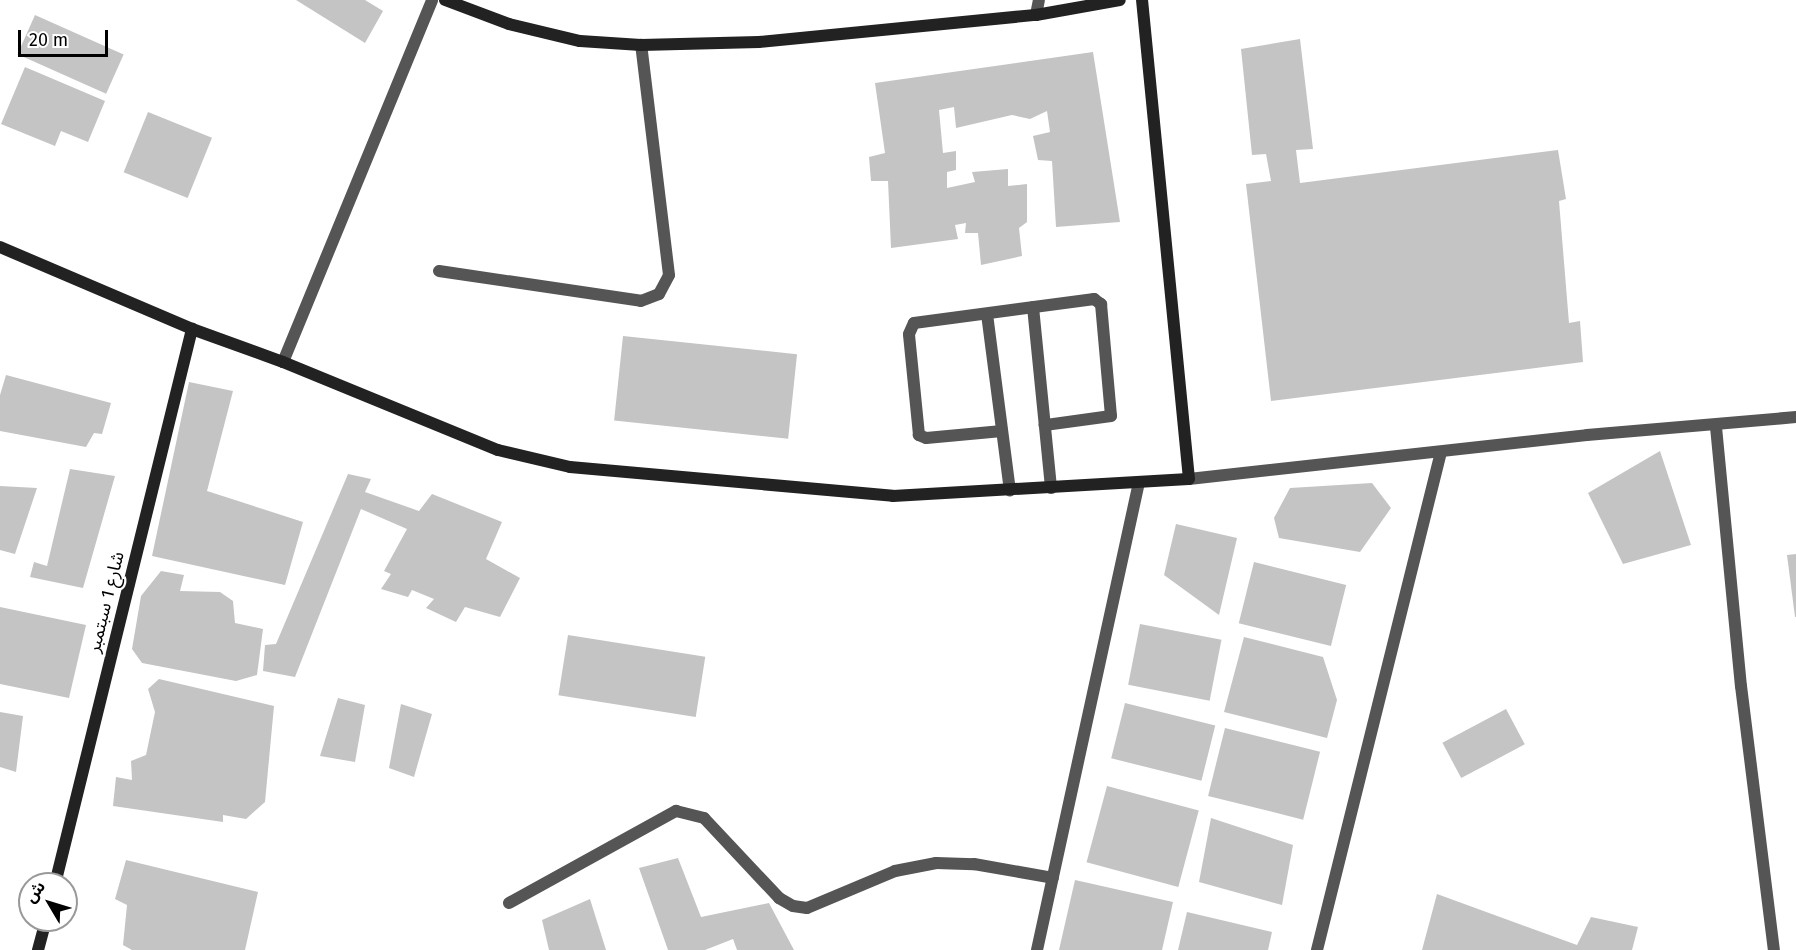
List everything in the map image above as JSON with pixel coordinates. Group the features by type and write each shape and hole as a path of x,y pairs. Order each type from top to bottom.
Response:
{"street":[{"path":"283,362 432,0"},
{"path":"446,0 509,24 580,41 641,45 759,42 1036,15 1120,0"},
{"path":"1036,15 1039,0"},
{"path":"1142,0 1189,479"},
{"path":"439,272 641,302 659,294 669,275 641,45"},
{"path":"0,247 192,329 283,362 498,450 570,467 893,496 1139,484 1587,435 1716,427 1796,417"},
{"path":"1002,431 926,438 919,435 909,334 914,323 1094,299 1101,304 1113,411 1111,416 1045,425"},
{"path":"1033,308 1051,488"},
{"path":"987,314 1010,491"},
{"name":"شارع 1 سبتمبر","path":"58,872 192,329"},
{"path":"1716,427 1741,686 1774,950"},
{"path":"1317,950 1441,452"},
{"path":"1038,950 1139,484"},
{"path":"509,903 676,811 704,818 780,898 793,906 807,908 894,871 936,863 974,864 1053,878"},
{"path":"38,950 43,932"}],"building":[{"path":"296,0 365,0 383,11 365,43"},
{"path":"35,15 124,54 106,94 18,54"},
{"path":"1300,39 1313,149 1296,150 1300,183 1558,150 1566,199 1559,201 1569,323 1580,321 1583,362 1271,401 1246,184 1271,181 1266,154 1252,155 1241,49"},
{"path":"1093,52 1120,222 1056,227 1052,161 1038,160 1033,136 1050,132 1047,111 1030,119 1012,115 956,128 954,107 939,110 943,153 956,151 956,170 947,172 947,188 975,182 972,172 1008,169 1008,186 1027,184 1027,222 1019,228 1022,256 981,265 978,233 965,233 966,223 955,225 958,239 891,248 888,181 871,181 869,157 885,153 875,83"},
{"path":"25,67 105,101 88,142 61,131 55,146 1,124"},
{"path":"148,112 212,138 188,198 124,172"},
{"path":"623,336 797,354 788,439 614,421"},
{"path":"6,375 111,403 102,434 94,433 86,447 0,431 0,395"},
{"path":"189,382 233,391 207,491 303,522 285,585 152,556"},
{"path":"1660,451 1691,545 1623,564 1588,493"},
{"path":"70,469 115,476 83,588 30,577 34,562 47,566"},
{"path":"348,474 371,479 365,492 419,511 432,494 502,522 486,559 520,578 500,617 465,607 456,622 426,608 434,599 412,590 408,597 381,589 391,574 384,571 407,529 361,509 295,677 263,671 265,645 276,644"},
{"path":"1372,483 1391,508 1360,552 1279,538 1274,518 1290,488"},
{"path":"0,486 37,488 15,554 0,550"},
{"path":"1176,524 1237,538 1219,615 1164,575"},
{"path":"1796,554 1796,617 1795,617 1787,555"},
{"path":"1254,562 1346,585 1331,646 1239,623"},
{"path":"161,571 184,575 180,591 220,592 233,601 235,623 263,629 257,675 236,681 142,663 132,649 141,596"},
{"path":"0,607 86,625 69,698 0,684"},
{"path":"1140,624 1221,640 1210,701 1128,685"},
{"path":"568,635 705,657 696,717 558,695"},
{"path":"1244,637 1323,657 1337,700 1327,738 1224,712"},
{"path":"159,679 274,706 265,802 246,819 223,815 223,822 113,806 116,777 132,780 131,761 146,755 155,712 148,689"},
{"path":"338,698 365,705 355,762 320,756"},
{"path":"1125,703 1215,725 1201,781 1111,758"},
{"path":"401,704 432,714 414,777 389,768"},
{"path":"1506,709 1525,744 1461,778 1442,743"},
{"path":"0,712 23,716 16,772 0,767"},
{"path":"1225,728 1320,752 1303,820 1208,796"},
{"path":"1107,786 1199,811 1178,887 1087,862"},
{"path":"1211,818 1293,845 1282,905 1199,882"},
{"path":"678,858 701,917 769,903 794,950 737,950 733,939 705,950 668,950 639,868"},
{"path":"126,860 258,892 245,950 132,950 123,945 127,905 115,899"},
{"path":"1075,880 1173,902 1162,950 1059,950"},
{"path":"1437,894 1577,945 1591,917 1638,927 1632,950 1422,950"},
{"path":"590,899 606,950 549,950 542,920"},
{"path":"1187,912 1272,932 1268,950 1178,950"}]}
